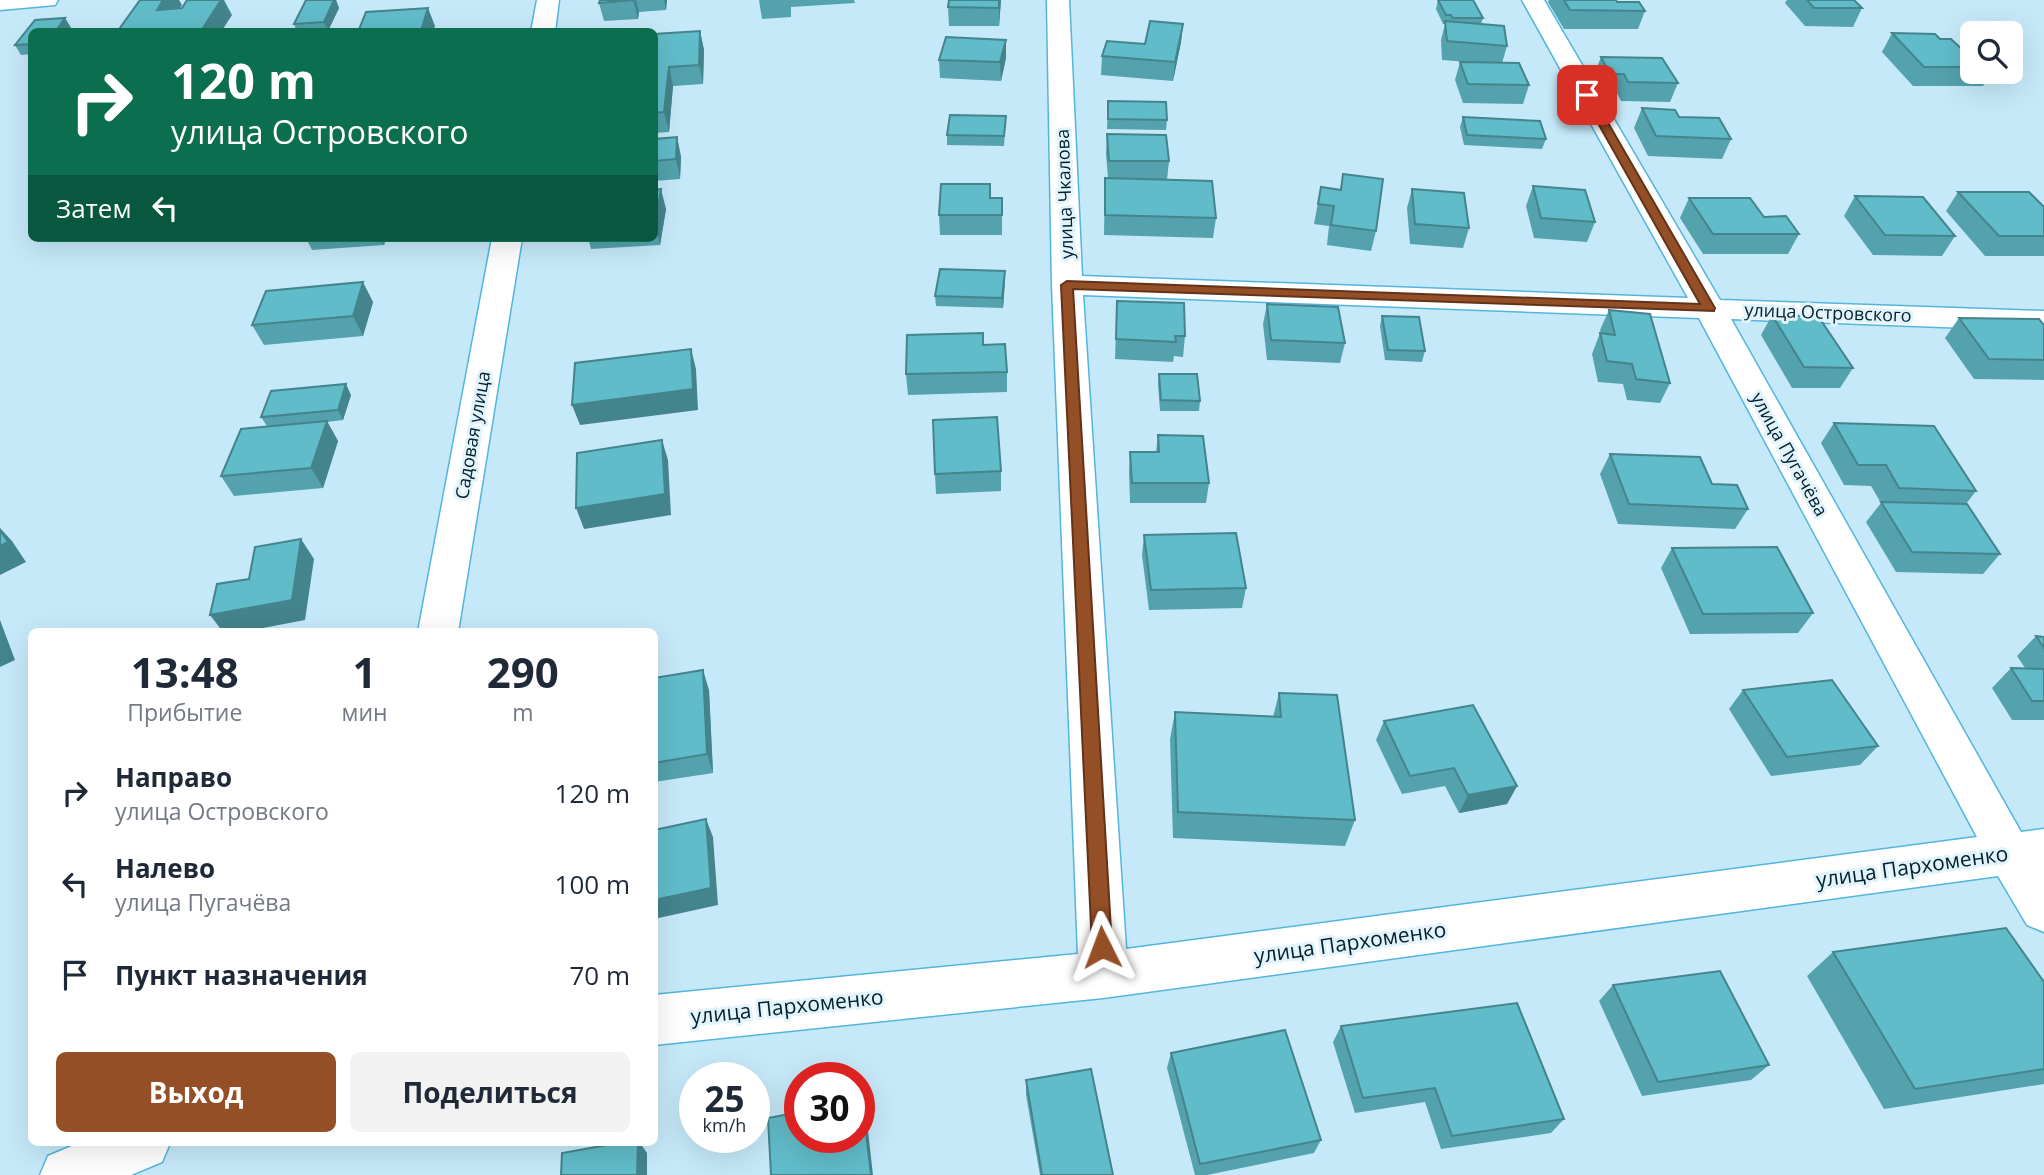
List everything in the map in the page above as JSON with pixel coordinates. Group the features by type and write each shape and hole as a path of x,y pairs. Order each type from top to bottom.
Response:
{"street":[{"path":"0,3 47,0"},
{"path":"544,28 548,0"},
{"name":"улица Чкалова","path":"1058,0 1067,285 1103,975"},
{"name":"улица Пугачёва","path":"1533,0 1709,308 2027,851 2044,910"},
{"name":"Садовая улица","path":"439,628 506,242"},
{"name":"улица Островского","path":"1067,285 2044,321"},
{"name":"улица Пархоменко","path":"658,1020 1103,975 2027,851"},
{"path":"67,1175 136,1146"}],"building":[{"path":"140,0 163,0 157,10 182,8 187,0 221,0 203,28 120,28"},
{"path":"306,0 334,0 324,22 294,24"},
{"path":"600,0 633,0 599,3"},
{"path":"949,0 999,0 999,8 948,7"},
{"path":"1438,0 1473,0 1483,18 1453,18 1446,15"},
{"path":"1564,0 1639,2 1645,11 1570,10"},
{"path":"1807,0 1854,0 1862,8 1814,8"},
{"path":"428,8 422,28 360,28 366,12"},
{"path":"65,18 58,28 29,28 35,20"},
{"path":"1150,21 1183,24 1175,62 1102,56 1107,41 1145,44"},
{"path":"1445,21 1504,26 1507,46 1447,41"},
{"path":"28,29 28,44 15,45"},
{"path":"700,31 699,65 669,67 664,112 658,113 658,34"},
{"path":"1892,33 1935,34 1940,39 1951,39 1960,47 1960,67 1924,67"},
{"path":"946,37 1006,40 1000,62 939,60"},
{"path":"1601,57 1662,58 1678,83 1628,82 1624,74 1610,74"},
{"path":"1460,62 1519,63 1529,85 1468,84"},
{"path":"1108,101 1166,102 1167,120 1108,119"},
{"path":"1642,108 1675,110 1679,117 1719,118 1731,139 1656,136"},
{"path":"950,115 1006,116 1004,136 947,135"},
{"path":"1463,117 1540,121 1546,139 1467,135"},
{"path":"1107,134 1166,135 1169,161 1109,161"},
{"path":"677,137 676,159 658,161 658,139"},
{"path":"1343,174 1383,179 1376,231 1331,225 1334,206 1318,204 1321,187 1341,190"},
{"path":"1105,178 1212,181 1216,218 1105,215"},
{"path":"941,184 990,184 990,198 1002,198 1002,215 939,215"},
{"path":"1533,186 1585,190 1595,222 1541,218"},
{"path":"1412,189 1464,193 1469,228 1415,224"},
{"path":"1958,192 2029,192 2044,207 2044,236 1999,236"},
{"path":"1855,196 1923,197 1955,236 1885,235"},
{"path":"1689,198 1750,198 1764,217 1786,216 1799,234 1713,234"},
{"path":"940,269 1005,271 1002,298 935,296"},
{"path":"363,282 353,316 252,325 266,291"},
{"path":"1117,301 1184,303 1185,336 1175,336 1176,342 1116,339"},
{"path":"1267,304 1338,307 1345,343 1271,340"},
{"path":"1609,310 1650,314 1670,383 1636,379 1632,364 1607,361 1600,333 1615,335"},
{"path":"1772,315 1818,316 1853,368 1804,367"},
{"path":"1382,316 1419,317 1425,351 1388,350"},
{"path":"1959,318 2039,319 2044,325 2044,360 1989,359"},
{"path":"983,333 983,345 1005,344 1007,372 906,374 907,335"},
{"path":"691,349 693,389 572,405 575,363"},
{"path":"1159,374 1197,374 1200,401 1161,400"},
{"path":"346,384 338,410 261,417 271,391"},
{"path":"997,417 1001,471 935,474 933,420"},
{"path":"327,421 311,468 221,476 241,429"},
{"path":"1834,423 1934,426 1976,491 1899,488 1886,465 1858,465"},
{"path":"1158,435 1203,436 1209,483 1132,483 1130,452 1159,452"},
{"path":"662,440 665,494 576,508 577,453"},
{"path":"1610,454 1700,457 1712,484 1737,485 1748,509 1629,504"},
{"path":"1881,502 1967,504 2000,554 1912,552"},
{"path":"0,530 8,542 0,546"},
{"path":"1236,533 1246,588 1151,590 1144,535"},
{"path":"301,539 292,600 210,615 217,584 249,579 255,547"},
{"path":"1777,547 1813,613 1703,614 1672,548"},
{"path":"2036,636 2044,637 2044,648"},
{"path":"2011,668 2044,669 2044,701 2032,701"},
{"path":"703,670 707,754 658,762 658,677"},
{"path":"1832,680 1878,746 1787,757 1743,690"},
{"path":"1279,693 1337,695 1355,820 1178,812 1175,712 1281,717"},
{"path":"1473,705 1517,786 1468,795 1454,768 1410,776 1384,721"},
{"path":"706,819 711,888 658,899 658,829"},
{"path":"2006,928 2044,982 2044,1069 1915,1089 1833,952"},
{"path":"1720,971 1769,1065 1658,1082 1613,985"},
{"path":"1517,1003 1564,1119 1452,1136 1435,1088 1363,1098 1341,1026"},
{"path":"1285,1030 1321,1140 1200,1164 1171,1053"},
{"path":"1091,1069 1113,1175 1042,1175 1026,1080"},
{"path":"784,1115 784,1153 868,1153 871,1175 771,1175 770,1118"},
{"path":"601,1146 638,1146 637,1175 561,1175 562,1153"}],"route":[{"path":"1102,947 1067,285 1709,308 1587,95"}]}
